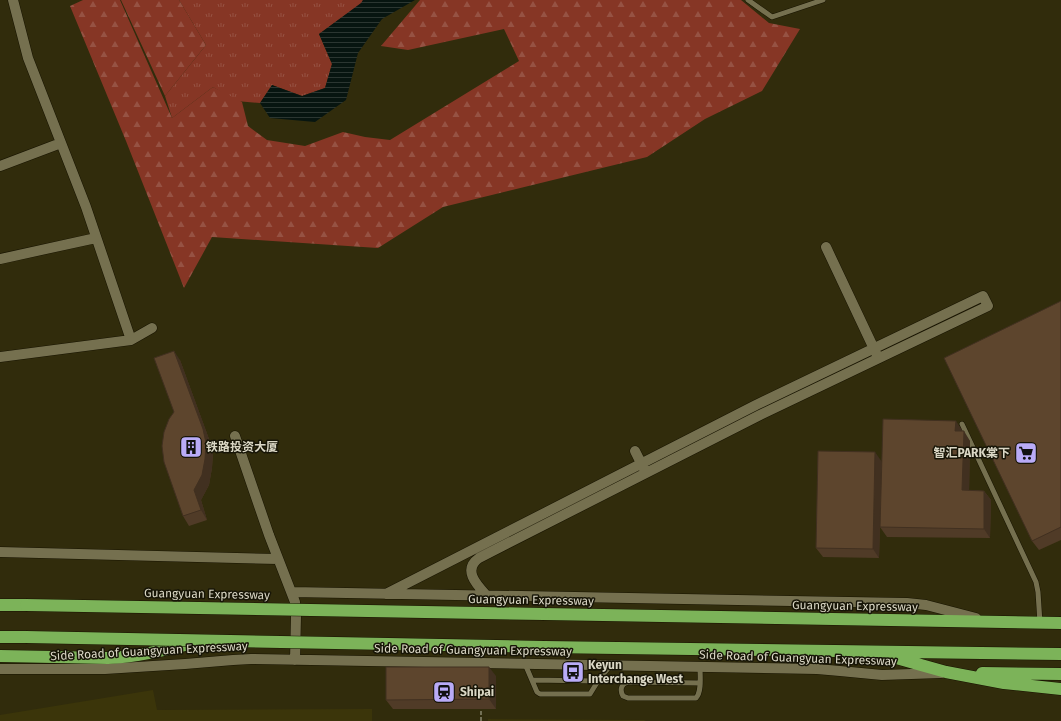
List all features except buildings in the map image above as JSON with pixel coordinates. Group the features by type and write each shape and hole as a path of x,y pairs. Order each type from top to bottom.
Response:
{"highway":[{"name":"Guangyuan Expressway","path":"0,605 1061,623"},
{"path":"0,637 544,647 1061,654"},
{"path":"0,656 124,657 147,654 204,641"},
{"path":"872,652 946,672 1004,683 1061,690"},
{"path":"946,672 1061,674"}],"street":[{"path":"13,0 28,58 86,208 131,340"},
{"path":"0,166 62,143"},
{"path":"0,259 96,238"},
{"path":"826,247 879,358"},
{"path":"386,594 762,402 983,296 988,306 760,415 478,559 472,566 472,575 476,584 487,596"},
{"path":"0,357 131,340 152,328"},
{"path":"236,436 269,535 295,602 295,660"},
{"path":"635,451 646,473"},
{"path":"0,552 278,559"},
{"path":"292,592 907,602 926,605 990,622"},
{"name":"Side Road of Guangyuan Expressway","path":"0,669 100,669 239,659 830,670 882,675 946,672"}],"lane":[{"path":"748,0 772,17 823,0"},
{"path":"962,424 1036,582 1040,623"},
{"path":"524,664 537,693 540,694 590,694 598,681 611,666"},
{"path":"700,667 700,683 698,696 696,698 628,698 623,696 621,690 622,685 629,682 700,683"},
{"path":"532,680 598,681"}],"path":[{"path":"481,709 481,721"}],"shaded area":[{"path":"363,0 415,0 382,19 358,53 346,100 315,122 270,118 260,103 272,85 302,96 325,88 332,64 319,34"},
{"path":"153,690 157,710 372,709 372,721 0,721 0,715"},
{"path":"488,719 644,720 646,721 488,721"}],"green space":[{"path":"83,0 120,0 172,118 213,87 242,102 248,126 267,140 305,146 343,132 365,137 390,140 519,61 504,29 408,50 381,46 420,0 741,0 769,23 800,29 762,91 705,119 647,157 443,207 378,248 212,237 184,288 126,141 70,6"},
{"path":"121,0 179,0 206,45 165,96"},
{"path":"179,0 363,0 362,3 319,34 332,64 325,88 302,96 272,85 260,103 236,101 213,87 172,118 165,96 206,45"}],"place":[{"name":"铁路投资大厦","path":"191,447"},
{"name":"智汇PARK棠下","path":"1026,453"},
{"name":"Keyun Interchange West","path":"573,672"},
{"name":"Shipai","path":"444,692"}]}
